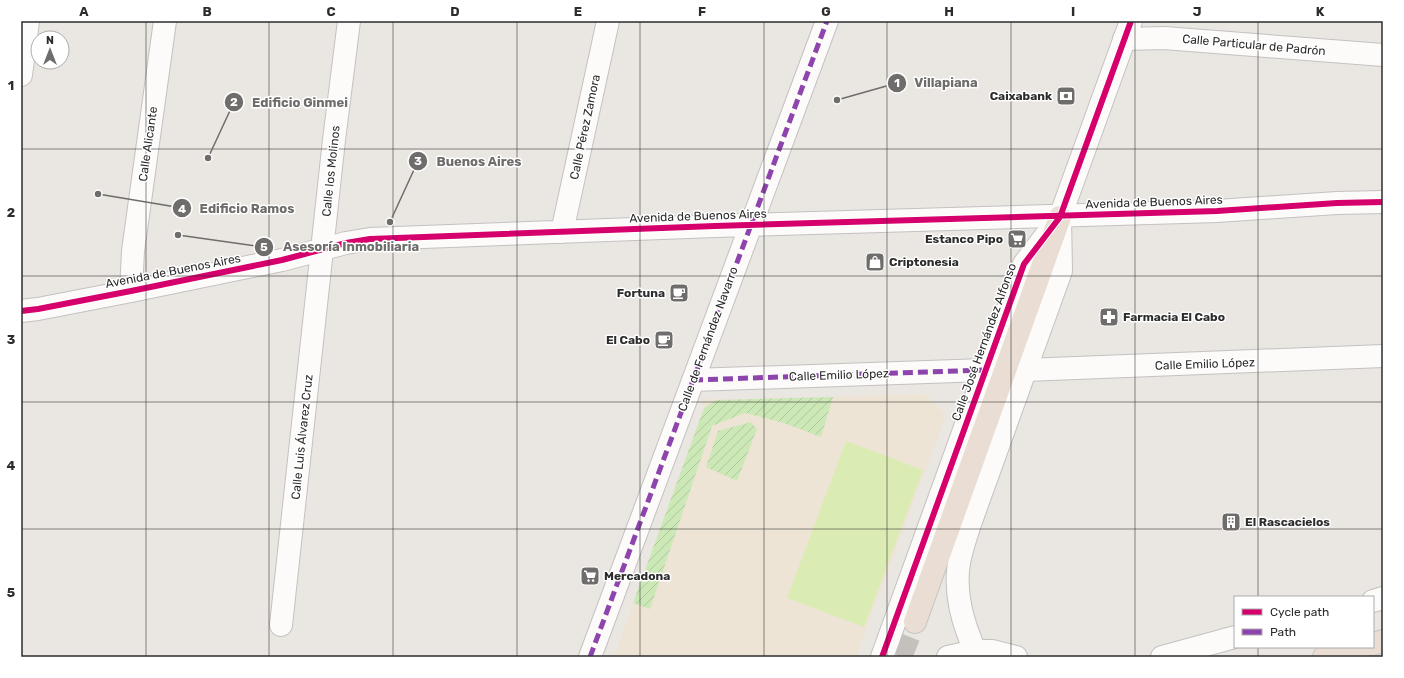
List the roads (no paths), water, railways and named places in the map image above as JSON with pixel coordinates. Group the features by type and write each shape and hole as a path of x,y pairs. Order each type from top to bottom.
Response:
{"highway":[{"path":"915,622 1060,217"},
{"path":"1324,657 1358,648"}],"street":[{"path":"21,75 28,21"},
{"name":"Calle Alicante","path":"131,291 133,251 165,21"},
{"name":"Calle los Molinos","path":"322,249 349,21"},
{"name":"Calle Pérez Zamora","path":"562,232 608,21"},
{"name":"Calle de Fernández Navarro","path":"590,657 827,21"},
{"name":"Calle Particular de Padrón","path":"1128,30 1164,38 1383,55"},
{"name":"Calle José Hernández Alfonso","path":"882,657 1024,264 1060,217 1128,30"},
{"name":"Avenida de Buenos Aires","path":"21,311 131,291 282,260 346,243 370,239 751,224 1217,212 1337,203 1383,202"},
{"name":"Calle José Hernández Alfonso","path":"974,651 962,618 959,603 957,580 959,563 970,524 1061,271 1060,217"},
{"name":"Calle Luis Álvarez Cruz","path":"281,625 322,249"},
{"name":"Calle Emilio López","path":"1026,370 1383,356"},
{"name":"Calle Emilio López","path":"693,380 985,370"},
{"path":"1162,657 1234,638"},
{"path":"948,657 974,651 992,651 1016,657"}],"tunnel":[{"path":"901,657 915,622"}],"place":[{"name":"Caixabank","path":"1066,96"},
{"name":"Villapiana","path":"837,100"},
{"name":"Edificio Ginmei","path":"208,158"},
{"name":"Edificio Ramos","path":"98,194"},
{"name":"Buenos Aires","path":"390,222"},
{"name":"Asesoría Inmobiliaria","path":"178,235"},
{"name":"Estanco Pipo","path":"1017,239"},
{"name":"Criptonesia","path":"875,262"},
{"name":"Fortuna","path":"679,293"},
{"name":"Farmacia El Cabo","path":"1109,317"},
{"name":"El Cabo","path":"664,340"},
{"name":"El Rascacielos","path":"1231,522"},
{"name":"Mercadona","path":"590,576"}]}
